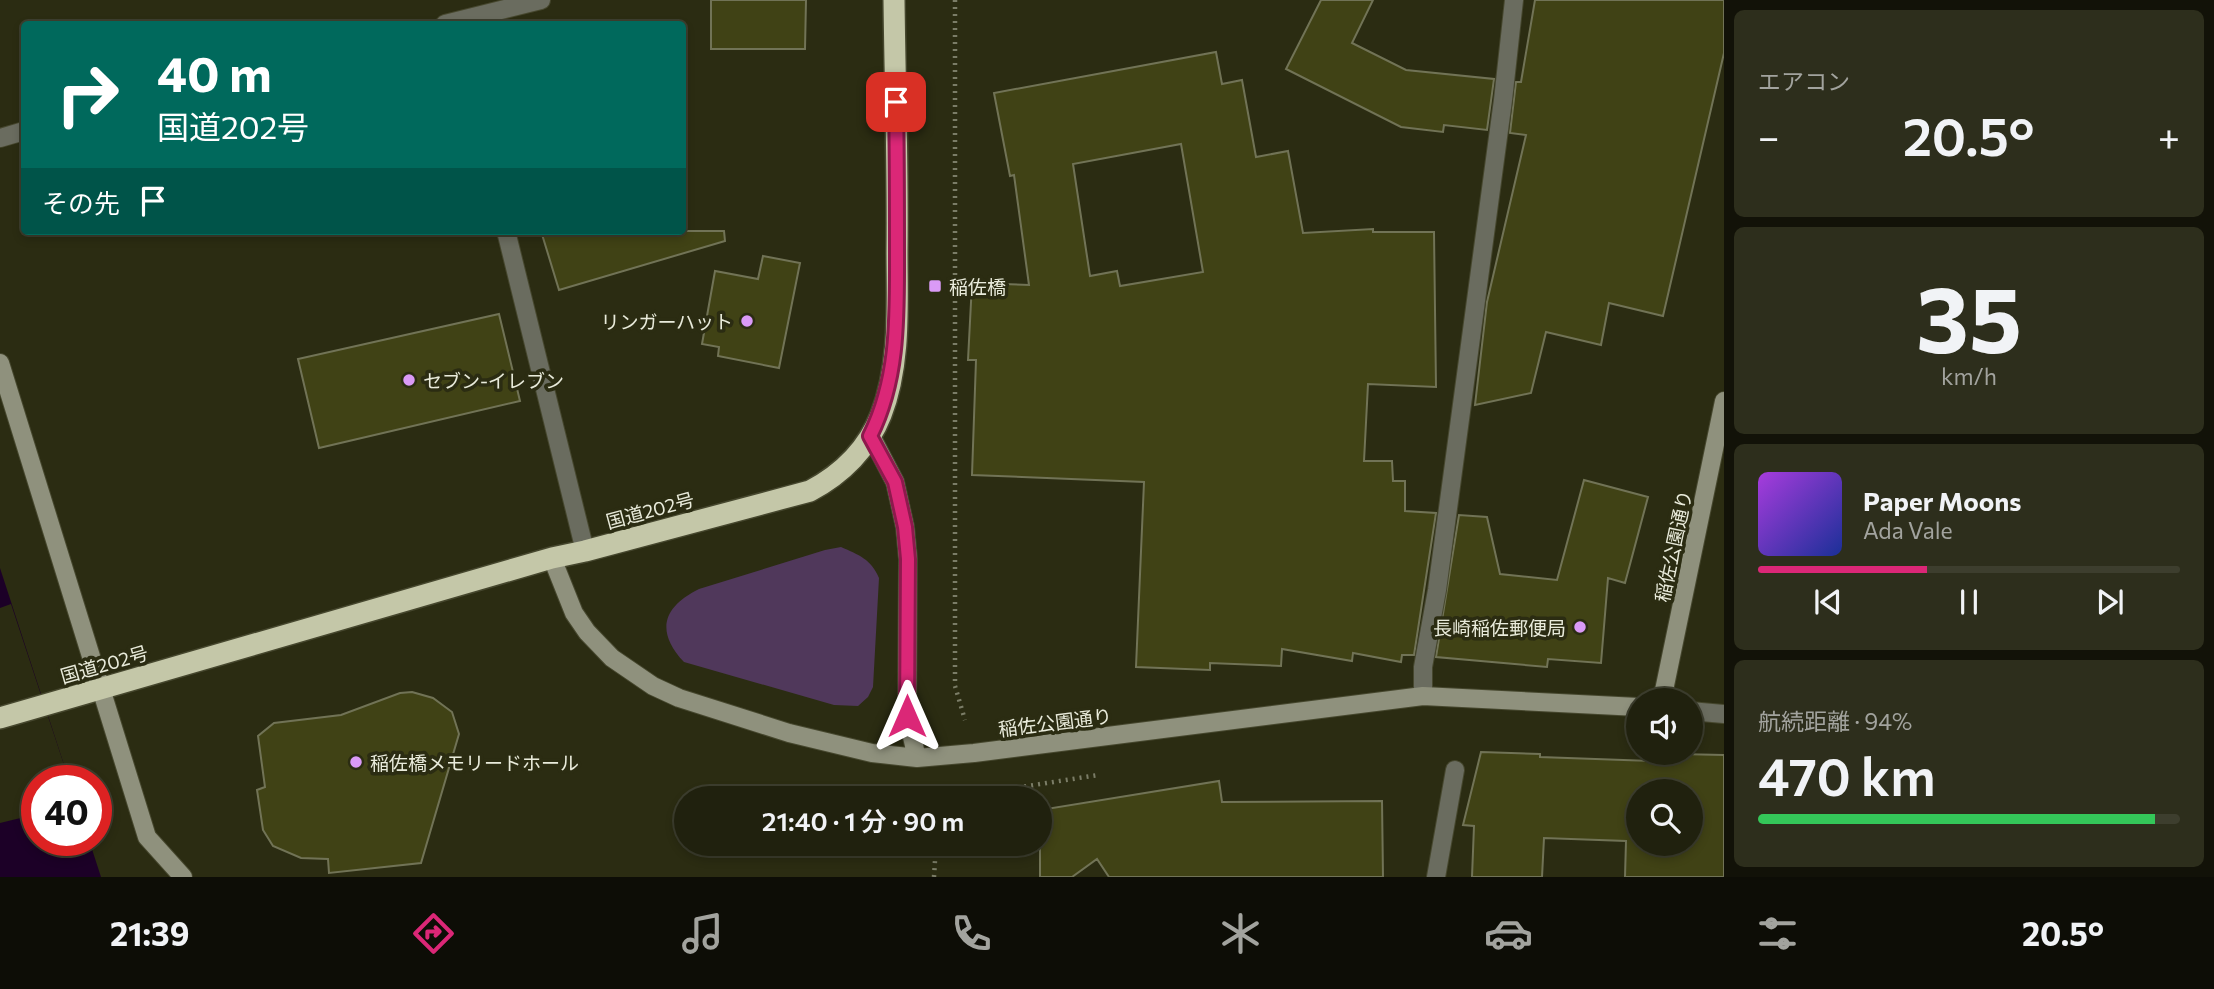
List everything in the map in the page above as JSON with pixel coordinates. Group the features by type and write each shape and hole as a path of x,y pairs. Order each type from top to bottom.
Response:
{"highway":[{"name":"国道202号","path":"0,719 552,558 810,491 840,472 855,458 881,414 890,382 896,337 898,205 894,0"}],"street":[{"path":"463,21 541,0"},
{"path":"1423,696 1423,667 1439,576 1514,0"},
{"path":"0,138 21,132"},
{"path":"507,235 585,551"},
{"path":"0,363 148,837 183,877"},
{"name":"稲佐公園通り","path":"1664,688 1724,401"},
{"path":"870,436 895,482 905,527 908,559 907,716 917,758"},
{"name":"稲佐公園通り","path":"552,558 574,613 587,632 612,658 653,686 697,705 789,733 872,753 917,758 974,753 1423,696 1626,706"},
{"path":"1703,712 1724,714"},
{"path":"1436,877 1455,770"}],"path":[{"path":"955,0 955,686 974,753"},
{"path":"934,877 935,856"}],"shaded area":[{"path":"841,547 868,562 879,578 873,687 868,697 858,706 834,705 684,662 675,651 669,640 667,621 677,604 687,596 699,589"},
{"path":"0,568 64,765 21,765 21,856 94,856 101,877 0,877"}],"pier":[{"path":"11,604 64,765 21,765 21,818 0,823 0,608"}],"building":[{"path":"711,0 806,0 805,49 711,49"},
{"path":"1321,0 1373,0 1352,43 1406,70 1494,79 1487,130 1444,125 1443,132 1401,127 1286,69"},
{"path":"1535,0 1724,0 1724,53 1663,316 1609,303 1601,345 1546,332 1531,393 1475,405 1487,302 1526,135 1510,133 1516,82 1521,82"},
{"path":"1216,52 1222,84 1242,80 1256,157 1288,151 1303,233 1373,229 1373,232 1434,232 1436,387 1368,384 1364,461 1392,461 1393,481 1405,481 1405,511 1436,513 1414,655 1402,655 1401,662 1353,653 1352,661 1282,649 1281,666 1210,663 1210,670 1136,667 1144,482 972,475 976,360 968,360 972,283 1029,285 1014,175 1010,176 994,93","holes":["1181,144 1203,272 1120,286 1117,271 1090,276 1073,164"]},
{"path":"686,231 724,231 725,241 559,290 542,235 686,235"},
{"name":"リンガーハット","path":"763,256 800,263 779,368 718,356 719,347 702,344 715,271 758,279"},
{"name":"セブン-イレブン","path":"499,314 520,401 319,448 298,359"},
{"path":"1584,480 1648,497 1625,583 1608,578 1601,663 1548,659 1547,667 1436,657 1459,515 1487,517 1500,574 1557,580"},
{"name":"稲佐橋メモリードホール","path":"412,692 433,698 452,712 459,734 421,863 329,873 328,859 301,858 273,846 263,830 257,790 265,787 258,736 274,723 341,715 400,693"},
{"path":"1481,752 1626,760 1626,765 1703,765 1703,755 1724,755 1724,877 1625,877 1626,841 1544,838 1542,877 1472,877 1474,826 1463,825"},
{"path":"1219,781 1222,802 1382,801 1383,877 1109,877 1097,859 1072,877 1040,877 1040,856 1052,856 1052,808"}],"place":[{"name":"稲佐橋","path":"935,286"},
{"name":"リンガーハット","path":"747,321"},
{"name":"セブン-イレブン","path":"409,380"},
{"name":"長崎稲佐郵便局","path":"1580,627"},
{"name":"稲佐橋メモリードホール","path":"356,762"}],"route":[{"path":"896,102 896,337 890,382 881,414 870,436 895,482 905,527 908,559 907,716"}]}
